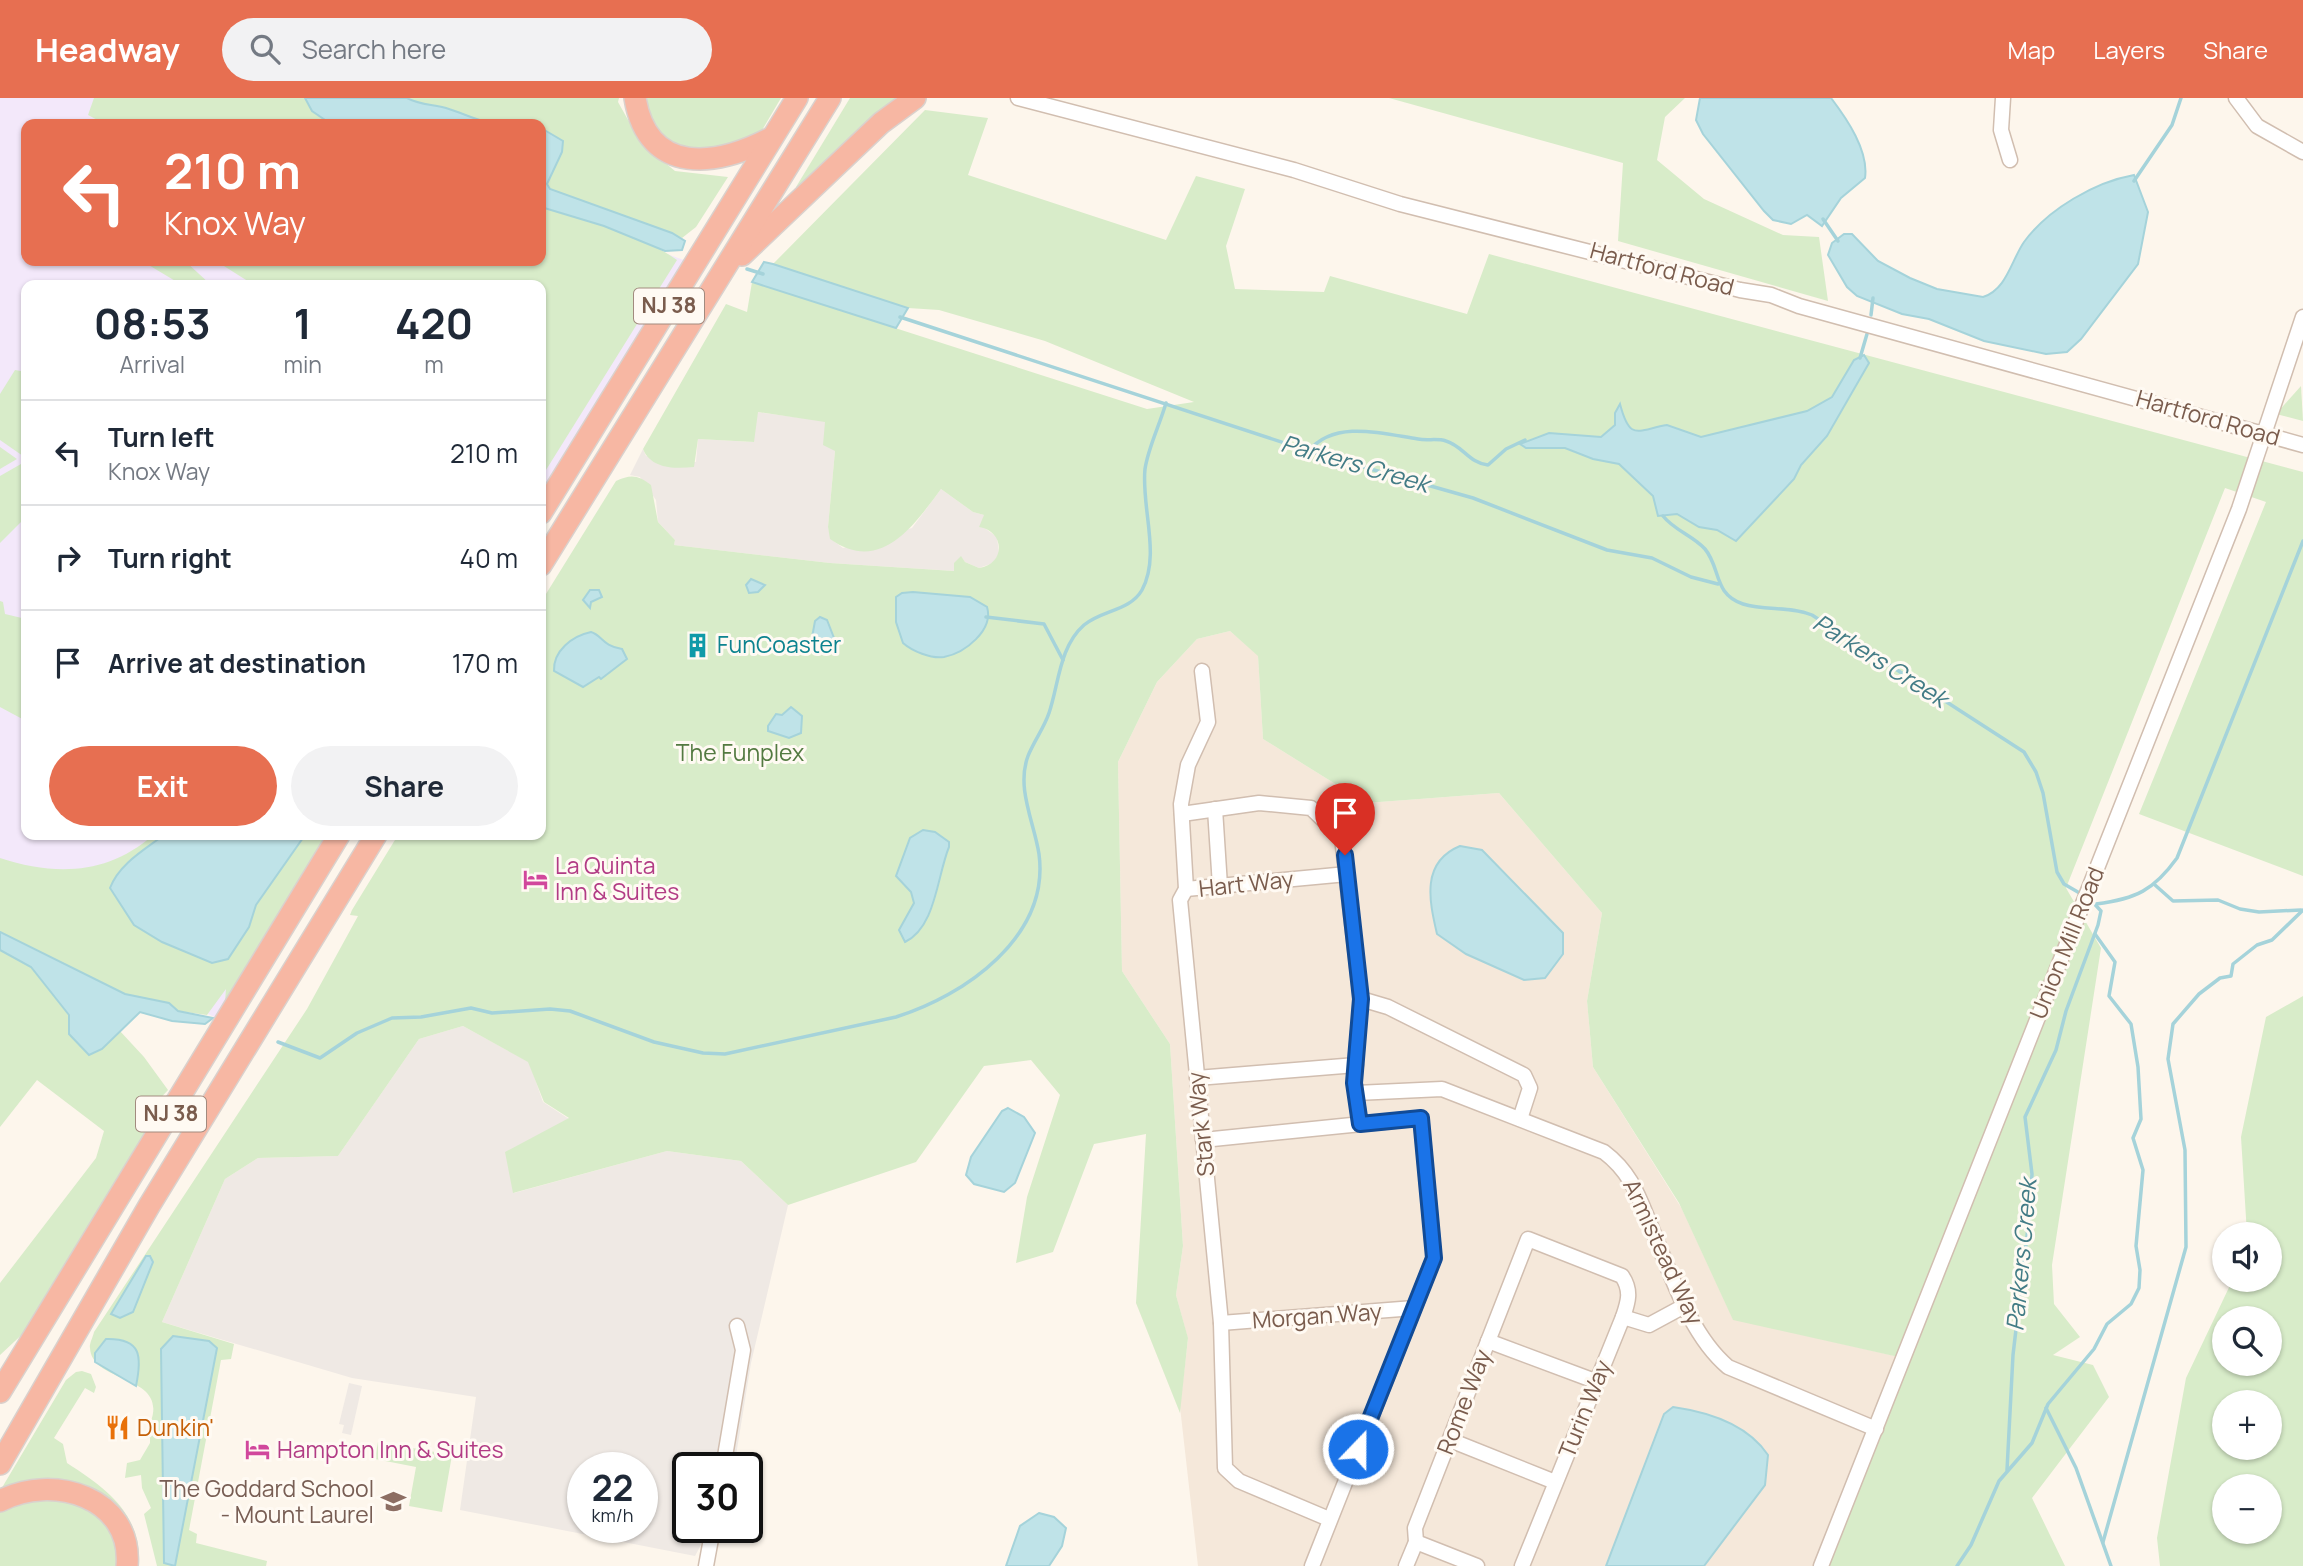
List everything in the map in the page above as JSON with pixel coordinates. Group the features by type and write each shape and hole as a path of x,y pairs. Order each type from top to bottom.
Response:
{"highway":[{"path":"635,98 640,119 650,135 678,156 712,160 747,150 772,137"},
{"name":"NJ 38","path":"546,505 797,98"},
{"name":"NJ 38","path":"546,557 830,98"},
{"path":"717,278 881,123 915,98"},
{"name":"NJ 38","path":"0,1392 336,840"},
{"name":"NJ 38","path":"0,1464 149,1206 373,840"},
{"path":"0,1364 34,1336"},
{"path":"0,1501 28,1489 45,1488 82,1494 100,1504 113,1518 123,1535 128,1553 127,1566"}],"street":[{"name":"Hartford Road","path":"1018,98 1051,102 1487,227 1545,238 1740,290 1771,295 1799,306 2303,445"},
{"path":"2003,98 2001,130 2010,160"},
{"path":"2236,98 2257,126 2303,152"},
{"name":"Union Mill Road","path":"1821,1566 2225,545 2265,435 2303,317"},
{"name":"Stark Way","path":"1202,671 1208,722 1188,765 1182,814 1186,890 1180,900 1221,1323 1225,1468 1239,1481 1329,1519"},
{"path":"1182,814 1259,803 1311,808 1342,838 1361,999 1356,1065 1360,1124"},
{"path":"1215,809 1220,886"},
{"name":"Hart Way","path":"1186,890 1347,874"},
{"path":"1361,999 1388,1007 1524,1075 1530,1088 1520,1119"},
{"path":"1197,1078 1356,1065"},
{"name":"Armistead Way","path":"1356,1093 1442,1089 1604,1152 1620,1164 1634,1183 1686,1305 1708,1346 1728,1367 1876,1429"},
{"path":"1203,1140 1421,1118 1434,1258 1312,1566"},
{"name":"Turin Way","path":"1522,1566 1629,1299 1628,1285 1622,1276 1528,1239"},
{"name":"Rome Way","path":"1406,1566 1416,1542 1416,1528 1528,1239"},
{"path":"1623,1317 1648,1325 1686,1305"},
{"name":"Morgan Way","path":"1221,1323 1414,1308"},
{"path":"726,1452 743,1350 737,1326"},
{"path":"1488,1340 1595,1381"},
{"path":"1450,1440 1555,1482"},
{"path":"1416,1542 1477,1566"},
{"path":"706,1566 710,1543"}],"shaded area":[{"path":"0,98 321,98 342,119 21,119 21,266 546,266 546,244 555,214 695,264 546,508 546,280 21,280 21,840 340,840 227,1023 0,916"},
{"path":"757,412 825,421 835,451 828,527 831,539 843,548 912,528 941,489 973,512 984,515 983,527 997,537 999,554 993,563 979,568 965,562 961,557 955,571 830,563 674,545 675,540 658,522 656,500 640,477 630,475 643,449 646,456 696,462 698,439 753,442"},
{"path":"1230,631 1258,655 1263,739 1366,803 1499,793 1602,913 1587,1001 1593,1067 1682,1209 1733,1319 1904,1358 1823,1566 1198,1566 1180,1407 1188,1339 1176,1295 1183,1246 1170,1044 1122,971 1118,762 1157,682 1197,639"},
{"path":"463,1026 529,1062 543,1102 569,1119 514,1193 667,1151 741,1161 788,1205 751,1363 737,1452 672,1452 672,1543 702,1543 695,1556 629,1543 658,1543 658,1452 567,1452 567,1531 460,1510 476,1397 352,1378 162,1322 225,1179 258,1158 338,1156 419,1039"},
{"path":"349,1383 362,1386 351,1435 342,1433 344,1425 339,1424"}],"green space":[{"path":"94,98 305,98 312,111 324,119 96,119 88,115"},
{"path":"407,98 619,98 618,102 641,143 675,171 728,177 696,227 682,238 550,189 547,184 562,152 563,142 546,131 546,119 472,119 453,110 419,104"},
{"path":"643,98 781,98 761,132 743,145 686,151 657,133"},
{"path":"850,98 899,98 799,193 796,187"},
{"path":"1389,98 1685,98 1665,117 1657,160 1704,199 1783,235 1819,237 1828,301 1618,241 1623,163"},
{"name":"The Funplex","path":"925,110 988,118 968,175 1166,240 1196,176 1245,189 1226,246 1235,289 1324,292 1330,276 1467,314 1489,254 2303,472 2303,876 2139,814 2266,502 2225,488 2066,888 2101,948 2052,1265 2054,1304 2080,1337 2053,1355 2093,1365 2109,1397 2032,1498 2065,1566 1823,1566 1903,1358 1733,1320 1679,1203 1593,1067 1587,1001 1602,913 1499,793 1366,803 1263,739 1258,656 1230,631 1197,639 1157,682 1118,762 1122,971 1170,1044 1183,1246 1176,1295 1188,1338 1180,1413 1136,1303 1146,1134 1094,1144 1053,1252 1016,1263 1027,1197 1060,1095 1031,1060 984,1066 916,1162 788,1205 741,1161 667,1151 513,1193 505,1152 569,1118 544,1102 528,1062 463,1026 419,1039 338,1156 258,1158 225,1179 162,1322 234,1344 231,1359 221,1360 189,1530 197,1534 196,1543 267,1561 266,1566 157,1566 144,1514 151,1508 142,1488 141,1475 125,1478 127,1463 140,1460 150,1443 150,1438 142,1439 152,1417 152,1402 145,1391 105,1370 95,1361 90,1346 94,1332 307,1009 358,916 350,915 352,910 395,840 546,840 546,594 616,481 634,477 651,485 658,522 675,540 674,545 830,563 954,571 954,563 961,556 965,562 979,568 988,565 998,554 998,541 994,535 979,527 984,515 973,512 941,489 907,530 880,548 865,551 848,549 830,539 828,527 835,451 823,445 825,422 758,412 754,442 698,439 694,467 664,466 652,461 643,449 726,304 747,312 752,282 1147,409 1194,402 1045,341 939,310 908,308 773,264"},
{"path":"546,209 629,235 677,260 546,470 546,280 246,280 224,266 546,266"},
{"path":"150,266 190,266 206,280 174,280"},
{"path":"15,370 21,371 21,455 0,440 0,394"},
{"path":"2301,386 2303,421 2276,414"},
{"path":"0,447 17,459 0,469"},
{"path":"21,464 21,522 0,543 0,476"},
{"path":"0,601 3,602 5,614 21,618 21,718 0,707"},
{"path":"146,840 329,840 224,1014 226,989 207,1015 178,1011 169,1003 125,994 0,932 0,858 41,868 80,868 99,865 136,848"},
{"path":"0,950 31,967 69,1015 69,1034 102,1049 119,1030 144,1057 168,1090 155,1104 162,1110 29,1328 0,1355 0,1283 96,1158 104,1131 37,1080 0,1127"},
{"path":"2303,996 2303,1566 2160,1566 2157,1538 2186,1378 2212,1323 2212,1376 2282,1376 2282,1306 2220,1306 2227,1292 2282,1292 2282,1222 2246,1222 2241,1137 2266,1017"},
{"path":"82,1371 91,1374 96,1387 94,1393 85,1388 54,1438 63,1444 67,1463 108,1493 128,1517 135,1532 139,1566 131,1566 112,1507 0,1491 66,1380"},
{"path":"378,1442 452,1455 442,1512 409,1506 416,1467 375,1459"},
{"path":"52,1493 80,1503 101,1516 114,1536 118,1566 0,1566 0,1507"}],"water":[{"path":"305,98 407,98 476,119 324,119 312,111"},
{"path":"1700,98 1831,98 1850,125 1860,146 1864,157 1865,178 1841,198 1822,226 1807,215 1791,224 1773,220 1703,134 1696,120"},
{"path":"546,131 563,141 562,152 547,184 550,189 672,233 685,241 682,250 665,251 604,226 546,209"},
{"path":"2134,175 2148,212 2138,264 2081,339 2067,352 2046,354 1984,341 1929,319 1902,314 1857,296 1847,287 1828,255 1832,243 1844,234 1852,234 1878,261 1910,278 1937,289 1983,297 1998,288 2024,242 2059,208 2088,191"},
{"path":"764,262 908,308 896,328 752,282"},
{"path":"1864,355 1869,363 1827,436 1801,465 1794,479 1736,541 1717,530 1699,527 1677,514 1658,516 1653,496 1619,464 1593,459 1565,448 1526,448 1520,444 1549,433 1601,437 1615,425 1615,413 1620,404 1631,429 1642,431 1667,425 1701,437 1807,411 1832,397 1854,360"},
{"path":"751,579 765,585 758,592 749,593 746,585"},
{"path":"590,590 599,590 602,597 591,602 590,608 583,600"},
{"path":"902,593 970,597 987,607 988,616 982,632 961,651 944,657 928,656 903,643 896,622 896,597"},
{"path":"820,617 827,620 834,638 834,648 828,654 813,652 810,648 815,621"},
{"path":"591,632 610,646 622,649 627,659 601,679 599,677 583,687 554,671 555,664 565,646 577,637"},
{"path":"791,707 802,716 801,733 789,738 768,731 768,726 776,714 782,715"},
{"path":"923,830 935,832 949,842 949,847 929,913 915,935 905,942 899,930 914,903 911,892 896,876 910,838"},
{"path":"157,840 302,840 256,905 249,927 228,959 212,963 162,942 134,925 110,888 119,872"},
{"path":"1460,846 1482,850 1563,933 1563,954 1545,978 1524,980 1466,954 1437,934 1430,895 1433,872 1447,853"},
{"path":"0,932 125,994 169,1003 178,1011 213,1018 205,1024 172,1021 140,1012 102,1049 89,1055 69,1034 69,1015 31,967 0,950"},
{"path":"1008,1108 1024,1117 1035,1133 1015,1183 1004,1192 974,1184 966,1175 971,1157 1002,1111"},
{"path":"146,1256 150,1256 153,1262 133,1312 120,1318 111,1314"},
{"path":"173,1336 209,1341 217,1348 175,1566 164,1563 161,1349"},
{"path":"106,1339 127,1342 137,1351 139,1366 136,1386 95,1362 95,1353"},
{"path":"1673,1407 1713,1416 1750,1436 1768,1455 1765,1485 1704,1566 1606,1566 1664,1414"},
{"path":"1039,1513 1054,1517 1066,1528 1062,1546 1049,1566 1006,1566 1020,1526"}],"waterway":[{"path":"2134,181 2172,125 2181,98"},
{"path":"1823,219 1838,241"},
{"name":"Parkers Creek","path":"747,269 763,274"},
{"path":"1871,315 1873,298"},
{"name":"Parkers Creek","path":"900,317 1321,455 1473,498 1607,550 1652,558 1691,577 1718,584"},
{"path":"1860,358 1867,334"},
{"path":"278,1042 320,1058 357,1033 392,1018 421,1017 471,1008 492,1013 550,1009 570,1011 654,1042 703,1053 725,1054 896,1017 949,994 974,978 997,959 1017,937 1031,912 1039,884 1039,854 1025,793 1025,768 1030,750 1049,713 1069,644 1091,620 1137,597 1147,576 1150,546 1145,469 1166,403"},
{"path":"1309,451 1332,435 1376,432 1421,440 1446,441 1481,464 1488,465 1506,449 1525,440"},
{"name":"Parkers Creek","path":"1663,516 1705,549 1722,587 1733,600 1751,606 1795,610 1812,615 2024,752 2036,772 2043,793 2057,872 2064,884 2083,895"},
{"path":"2096,904 2133,896 2143,891 2160,878 2177,858 2303,541"},
{"path":"986,617 1044,624 1063,660"},
{"path":"2155,885 2173,901 2218,900 2240,909 2259,912 2301,910"},
{"name":"Parkers Creek","path":"2007,1470 2013,1355 2032,1174 2025,1117 2056,1050 2066,1011 2098,925 2101,911 2089,898"},
{"path":"2103,1542 2186,1247 2185,1150 2168,1059 2173,1024 2199,994 2220,978 2231,976 2233,964 2257,945 2272,940 2303,910"},
{"path":"1957,1566 1971,1545 1999,1481 2032,1443 2048,1404 2094,1349 2107,1324 2131,1304 2139,1288 2140,1270 2136,1246 2143,1170 2133,1138 2141,1119 2138,1067 2131,1024 2109,996 2115,962 2095,934"},
{"path":"2046,1408 2076,1468 2111,1566"}],"place":[{"name":"FunCoaster","path":"697,645"},
{"name":"La Quinta Inn & Suites","path":"535,879"},
{"name":"Dunkin'","path":"117,1428"},
{"name":"Hampton Inn & Suites","path":"257,1450"},
{"name":"The Goddard School - Mount Laurel","path":"394,1502"}],"route":[{"path":"1345,855 1361,999 1354,1083 1360,1124 1421,1118 1434,1258 1358,1449"}]}
